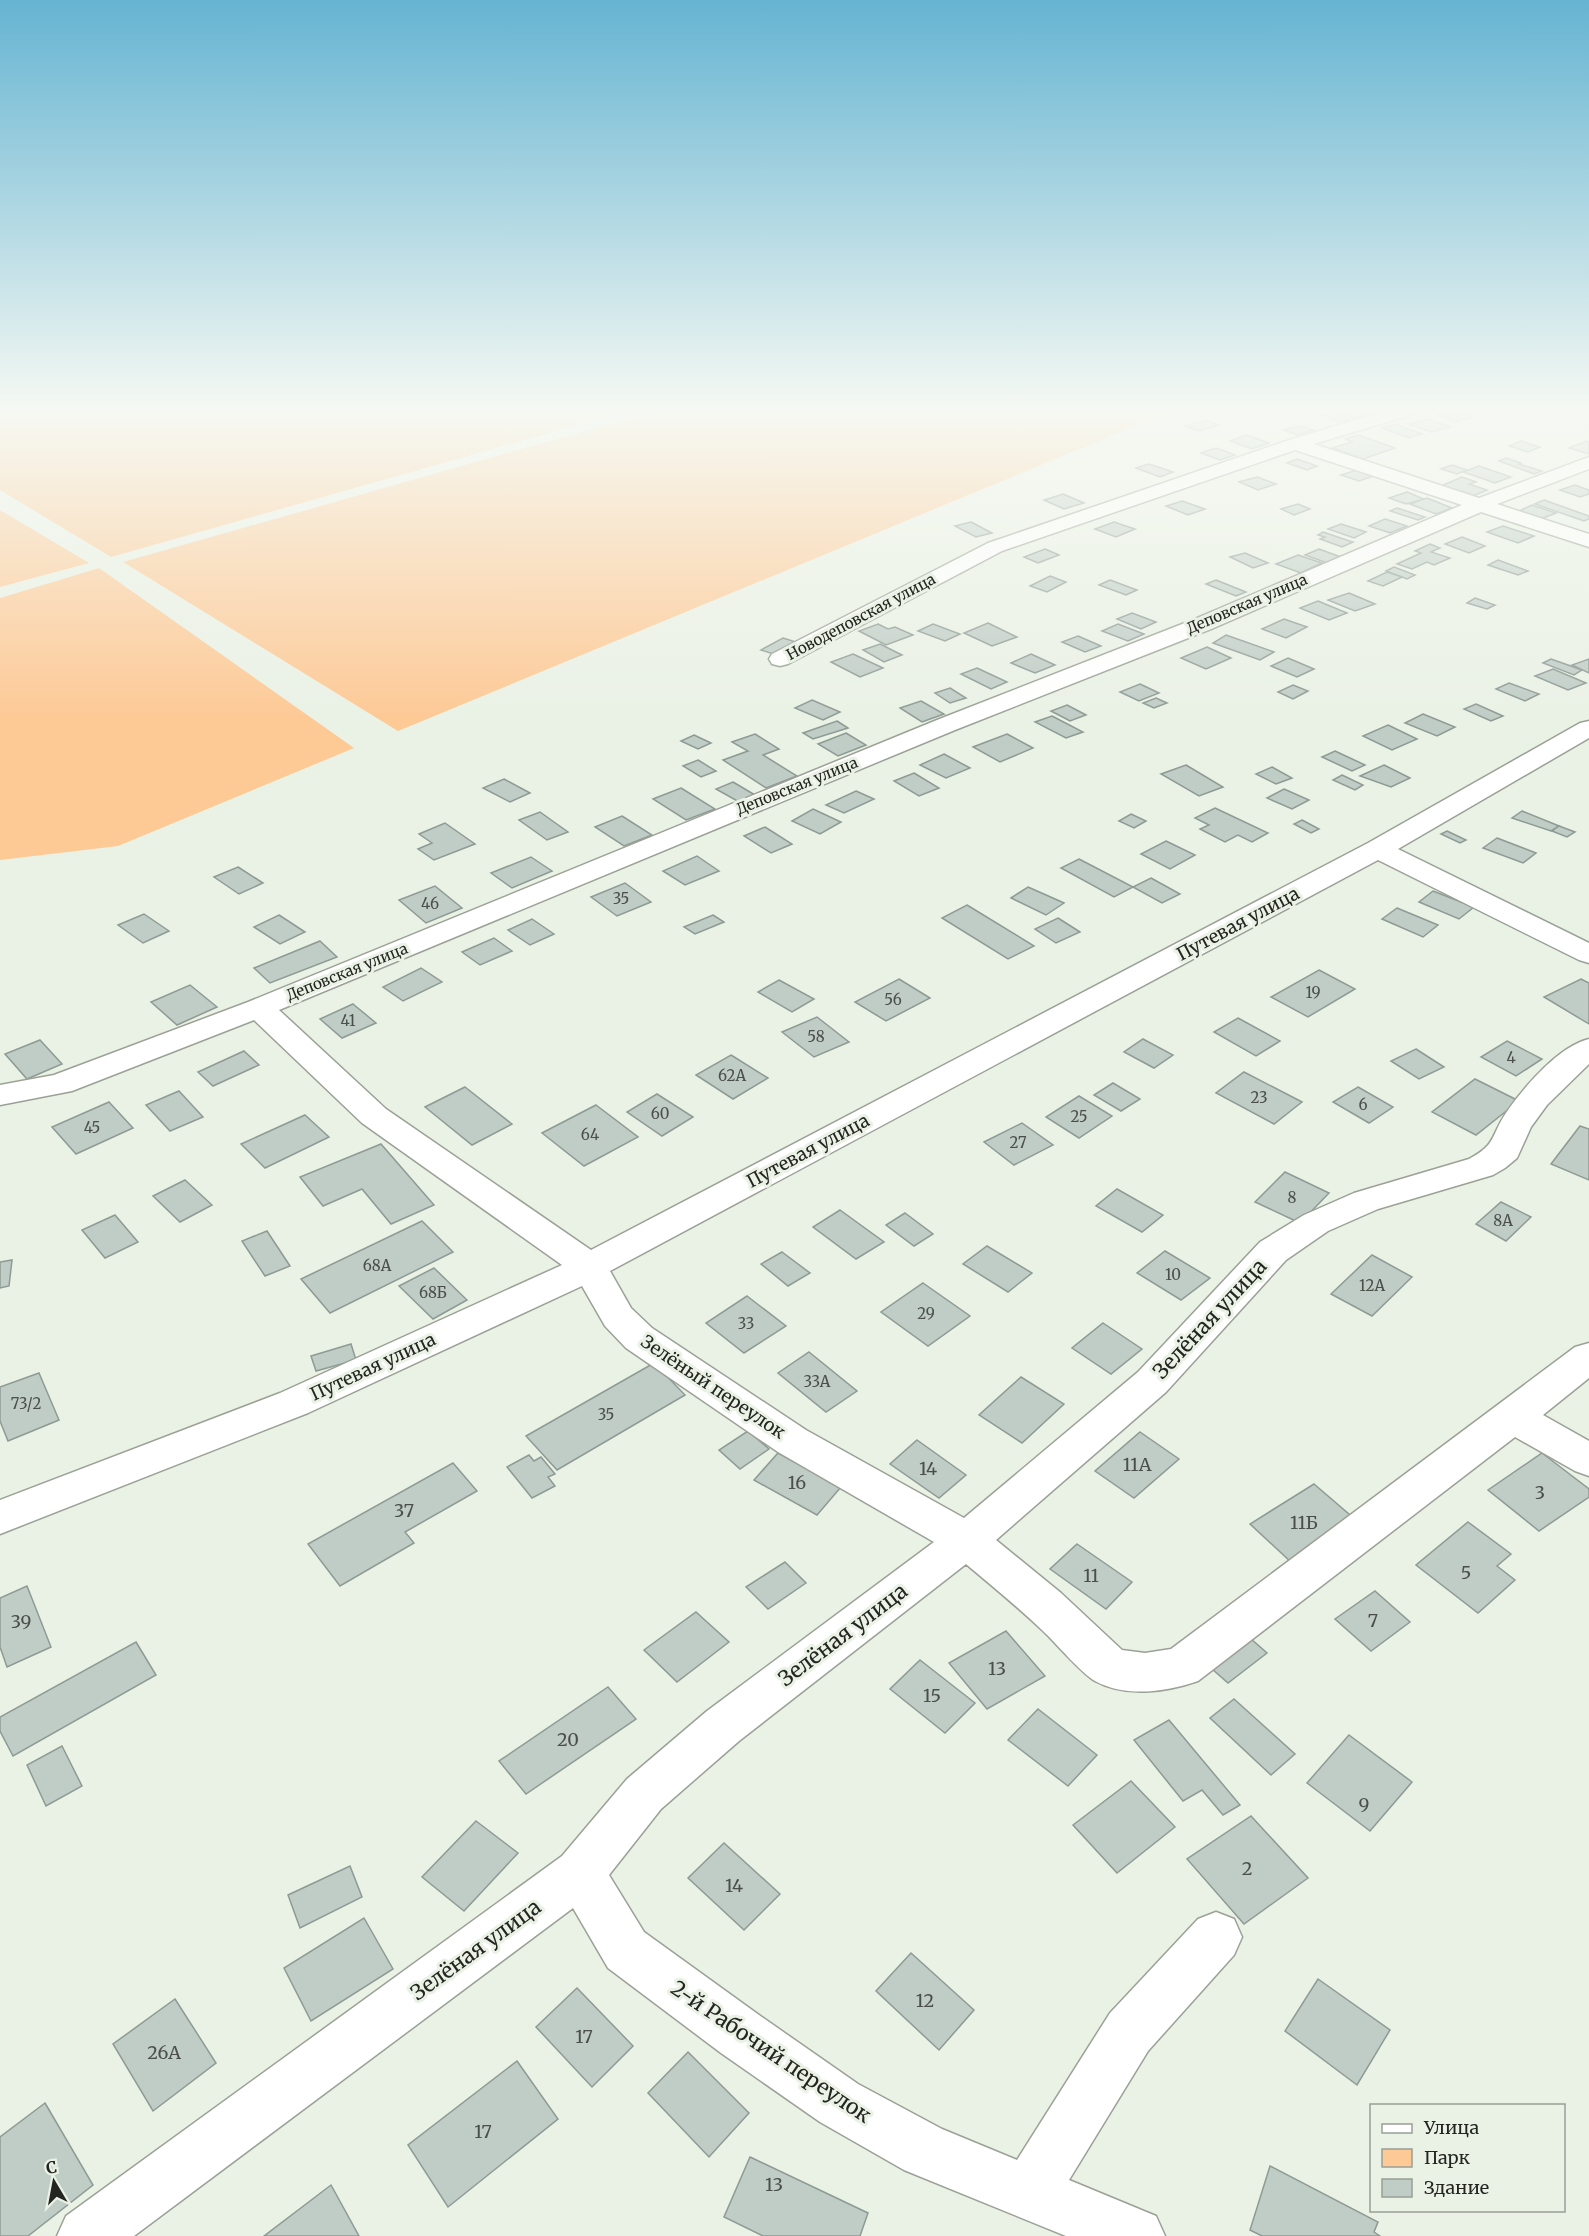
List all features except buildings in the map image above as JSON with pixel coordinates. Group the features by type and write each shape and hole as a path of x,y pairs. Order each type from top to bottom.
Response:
{"street":[{"name":"Новодеповская улица","path":"780,659 995,547 1099,511"},
{"name":"Деповская улица","path":"0,1095 61,1084 259,1008 946,725 1203,624 1466,511"},
{"path":"1495,511 1589,541"},
{"name":"Путевая улица","path":"0,1516 294,1403 589,1266 1378,849 1589,728"},
{"path":"1378,849 1589,954"},
{"name":"Зелёный переулок","path":"259,1008 374,1116 589,1266 618,1317 639,1338 792,1441 967,1540 1046,1606 1110,1667 1145,1673 1182,1667 1513,1417"},
{"name":"Зелёная улица","path":"86,2236 580,1873 644,1794 670,1771 723,1726 967,1540 1152,1382 1273,1251 1316,1223 1366,1201 1482,1167 1498,1158 1507,1150 1519,1120 1552,1077 1589,1048"},
{"path":"1589,1356 1513,1417 1589,1460"},
{"name":"2-й Рабочий переулок","path":"580,1873 626,1950 839,2103 924,2150 1136,2236"},
{"path":"1029,2193 1129,2032 1216,1937"}],"green space":[{"path":"0,511 89,563 0,587"},
{"path":"35,511 272,511 111,557"},
{"path":"302,511 929,511 398,731 123,562"},
{"path":"99,568 354,748 118,846 0,860 0,598"}]}
